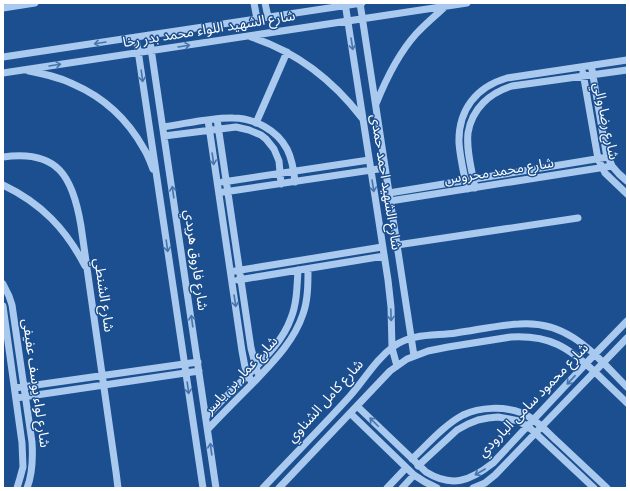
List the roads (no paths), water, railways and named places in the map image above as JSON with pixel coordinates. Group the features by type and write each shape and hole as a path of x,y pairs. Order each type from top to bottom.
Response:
{"street":[{"path":"3,8 35,3"},
{"path":"254,3 257,19"},
{"path":"265,3 268,17"},
{"name":"شارع الشهيد اللواء محمد بدر رخا","path":"3,58 360,3"},
{"name":"شارع الشهيد احمد حمدى","path":"360,3 414,356"},
{"name":"شارع الشهيد اللواء محمد بدر رخا","path":"3,73 467,3"},
{"name":"شارع الشهيد احمد حمدى","path":"346,4 391,307 392,348 398,366"},
{"path":"376,106 386,80 403,51 416,35 446,6"},
{"name":"شارع فاروق هريدي","path":"150,35 216,488"},
{"path":"249,36 287,52 306,64 329,81 353,106 363,120"},
{"name":"شارع فاروق هريدي","path":"136,37 203,488"},
{"path":"256,123 287,52"},
{"path":"467,189 459,144 459,131 462,118 468,106 486,87 507,78 627,60"},
{"name":"شارع رضا والي","path":"591,65 608,157 612,166 627,181"},
{"name":"شارع رضا والي","path":"582,67 598,159 609,178 627,194"},
{"path":"25,70 73,83 107,104 122,118 134,133 145,150 157,177"},
{"path":"475,188 468,151 468,133 476,111 483,102 492,95 512,86 627,70"},
{"path":"163,127 232,118 239,118 256,123 272,132 282,143 290,156 295,182"},
{"path":"217,119 251,348 259,376"},
{"path":"208,120 243,355 252,383"},
{"path":"164,136 218,129 242,128 249,130 261,135 270,144 277,155 282,184"},
{"name":"شارع الشنطي","path":"3,157 25,155 48,161 58,168 66,177 72,190 78,208 88,271 118,488"},
{"name":"شارع محمد محروس","path":"389,193 608,157"},
{"path":"217,183 369,160"},
{"name":"شارع محمد محروس","path":"390,201 612,166"},
{"path":"218,193 385,168"},
{"path":"3,185 31,201 46,213 77,250 88,271"},
{"path":"396,245 578,218"},
{"path":"230,272 382,247"},
{"path":"232,281 384,256"},
{"name":"شارع عمار بن ياسر","path":"208,429 282,352 292,337 300,322 306,304 308,269"},
{"name":"شارع عمار بن ياسر","path":"206,417 256,367 287,329 296,302 298,270"},
{"name":"شارع لواء يوسف عفيفى","path":"3,284 12,305 32,442 32,469 26,488"},
{"name":"شارع لواء يوسف عفيفى","path":"3,306 23,455 23,467 17,488"},
{"name":"شارع محمود سامى البارودي","path":"357,406 426,472 443,480 463,480 479,474 493,463 627,321"},
{"name":"شارع كامل الشناوي","path":"262,488 363,381 380,360 392,348 411,338 423,335 453,334 520,324 546,326 572,336 583,344 627,387"},
{"name":"شارع كامل الشناوي","path":"279,488 383,379 398,366 414,356 428,351 511,337 522,336 539,338 556,344 576,355 627,403"},
{"name":"شارع محمود سامى البارودي","path":"473,488 485,483 495,475 627,338"},
{"path":"15,388 198,362"},
{"path":"16,398 199,371"},
{"path":"412,459 442,430 463,415 480,410 499,408 523,413 534,420 605,487"},
{"path":"350,414 414,475 437,488"},
{"path":"463,415 468,424"},
{"path":"418,466 458,430 478,420 498,417 519,421 528,426 592,487 598,479"},
{"path":"387,488 406,468"},
{"path":"402,488 414,475"}]}
